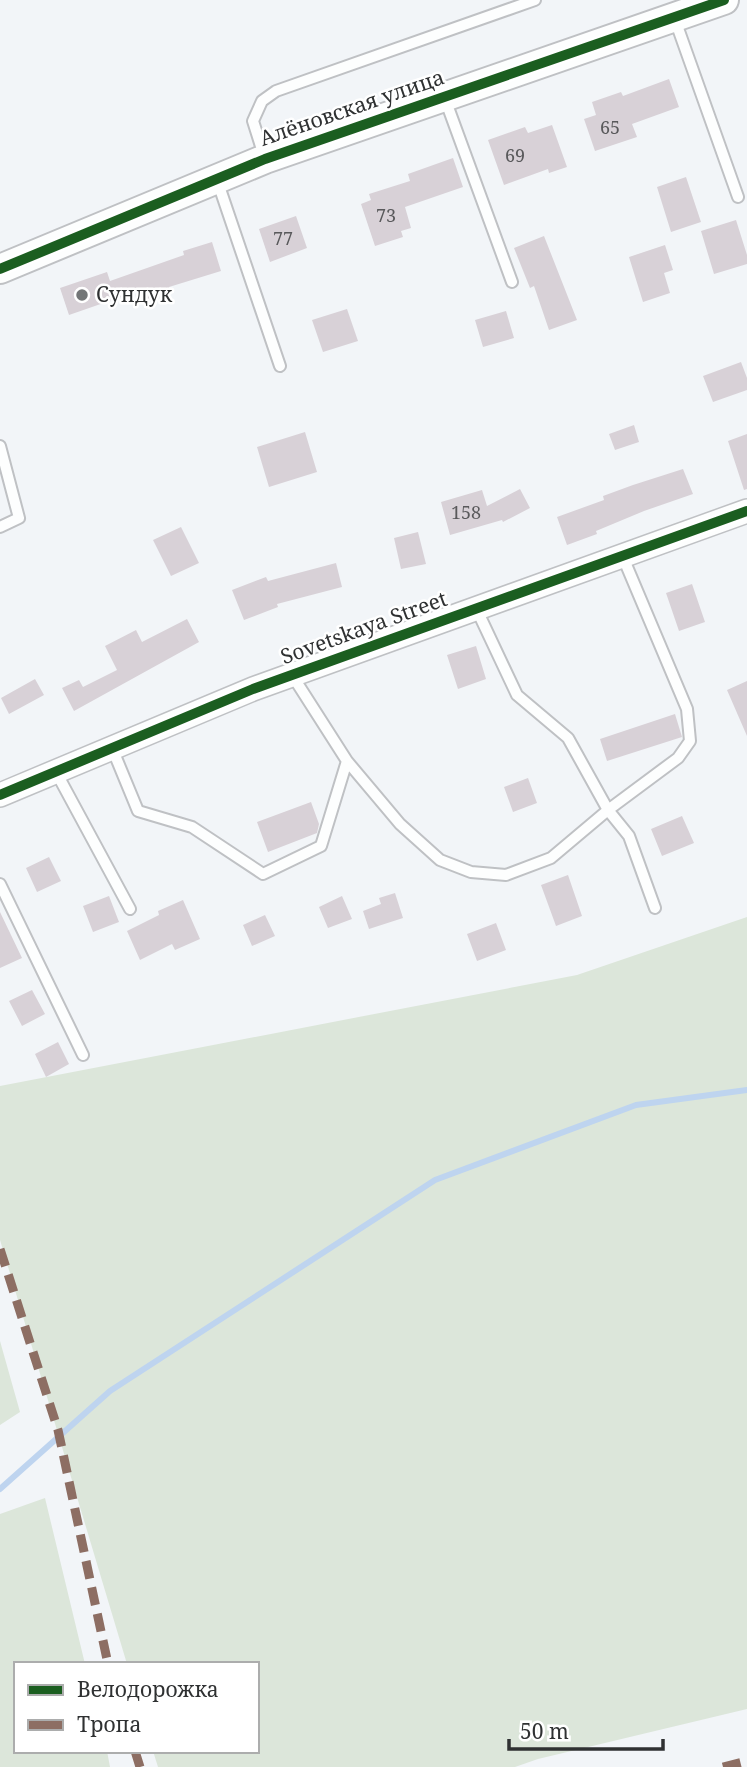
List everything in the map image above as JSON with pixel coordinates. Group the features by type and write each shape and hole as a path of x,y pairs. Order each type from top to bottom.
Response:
{"street":[{"name":"Алёновская улица","path":"0,269 265,159 724,0"},
{"name":"Sovetskaya Street","path":"0,795 292,675 747,511"}],"lane":[{"path":"265,159 253,121 262,101 276,91 535,0"},
{"path":"674,17 738,197"},
{"path":"444,96 512,282"},
{"path":"216,178 280,366"},
{"path":"0,446 19,518 0,527"},
{"path":"292,675 347,761 400,824 440,860 471,873 506,875 551,858 608,810 678,758 690,741 687,709 622,555"},
{"path":"476,608 517,695 568,738 608,810 629,836 655,908"},
{"path":"112,748 138,811 192,827 263,874 321,846 347,761"},
{"path":"56,772 130,909"},
{"path":"0,884 83,1055"}],"shaded area":[{"path":"747,917 747,1709 538,1759 515,1767 158,1767 154,1753 259,1753 259,1662 126,1662 0,1240 0,1086 577,975"},
{"path":"0,1341 20,1412 0,1425"},
{"path":"45,1498 85,1662 14,1662 14,1753 107,1753 110,1767 0,1767 0,1514"}],"building":[{"path":"669,79 679,107 632,124 637,137 595,151 584,119 596,115 592,102 621,92 623,96"},
{"path":"552,125 567,167 549,173 548,169 504,185 488,140 525,127 528,133"},
{"path":"453,158 463,187 405,207 411,228 401,231 403,237 375,246 361,204 371,200 369,194 410,181 408,174"},
{"path":"686,177 701,222 671,232 657,187"},
{"path":"296,216 307,248 270,262 259,229"},
{"path":"736,220 747,255 747,264 714,274 701,231"},
{"path":"544,236 577,320 549,330 534,286 530,288 514,248"},
{"path":"212,242 221,271 169,287 170,291 144,300 141,290 69,315 60,288 107,272 110,281 184,255 183,251"},
{"path":"665,245 673,270 664,273 670,293 643,302 629,257"},
{"path":"347,309 358,341 323,352 312,320"},
{"path":"506,311 514,338 483,347 475,320"},
{"path":"741,362 747,378 747,390 713,402 703,376"},
{"path":"634,425 639,442 615,450 609,434"},
{"path":"305,432 317,472 269,487 257,447"},
{"path":"747,434 747,489 744,490 728,441"},
{"path":"683,469 693,494 644,511 567,545 557,517 604,500 603,496"},
{"path":"520,489 530,508 503,522 502,520 450,535 441,502 482,490 487,506"},
{"path":"181,527 199,563 171,576 153,540"},
{"path":"418,532 426,564 401,569 394,538"},
{"path":"336,563 342,587 277,604 278,607 244,620 232,590 266,577 268,581"},
{"path":"692,584 705,622 679,631 666,593"},
{"path":"187,619 199,642 74,711 62,688 79,680 83,687 117,670 105,646 136,630 142,642"},
{"path":"476,646 486,679 458,689 447,655"},
{"path":"35,679 44,695 9,714 1,698"},
{"path":"747,681 747,736 727,690"},
{"path":"675,714 682,737 607,761 600,739"},
{"path":"528,778 537,803 513,812 504,787"},
{"path":"311,802 319,824 317,833 268,852 257,822"},
{"path":"682,816 694,843 662,856 651,829"},
{"path":"49,857 61,881 37,892 26,868"},
{"path":"568,875 582,916 556,926 541,885"},
{"path":"395,893 403,918 369,929 363,911 381,904 379,898"},
{"path":"109,896 119,922 93,932 83,906"},
{"path":"342,896 352,919 328,928 319,907"},
{"path":"183,900 200,939 175,950 172,944 140,960 127,931 159,915 158,911"},
{"path":"0,912 22,958 0,968"},
{"path":"265,915 275,936 252,946 243,925"},
{"path":"496,923 506,950 477,961 467,934"},
{"path":"32,990 45,1014 22,1026 9,1001"},
{"path":"58,1042 69,1064 46,1077 35,1054"}],"waterway":[{"path":"0,1489 110,1391 435,1180 636,1105 747,1090"}],"marked path":[{"path":"0,1249 58,1430 108,1662"},
{"path":"136,1753 140,1767"},
{"path":"723,1767 747,1761"}],"cycle path":[{"path":"0,269 265,159 724,0"},
{"path":"0,795 253,689 747,511"}],"place":[{"name":"Сундук","path":"82,295"}]}
